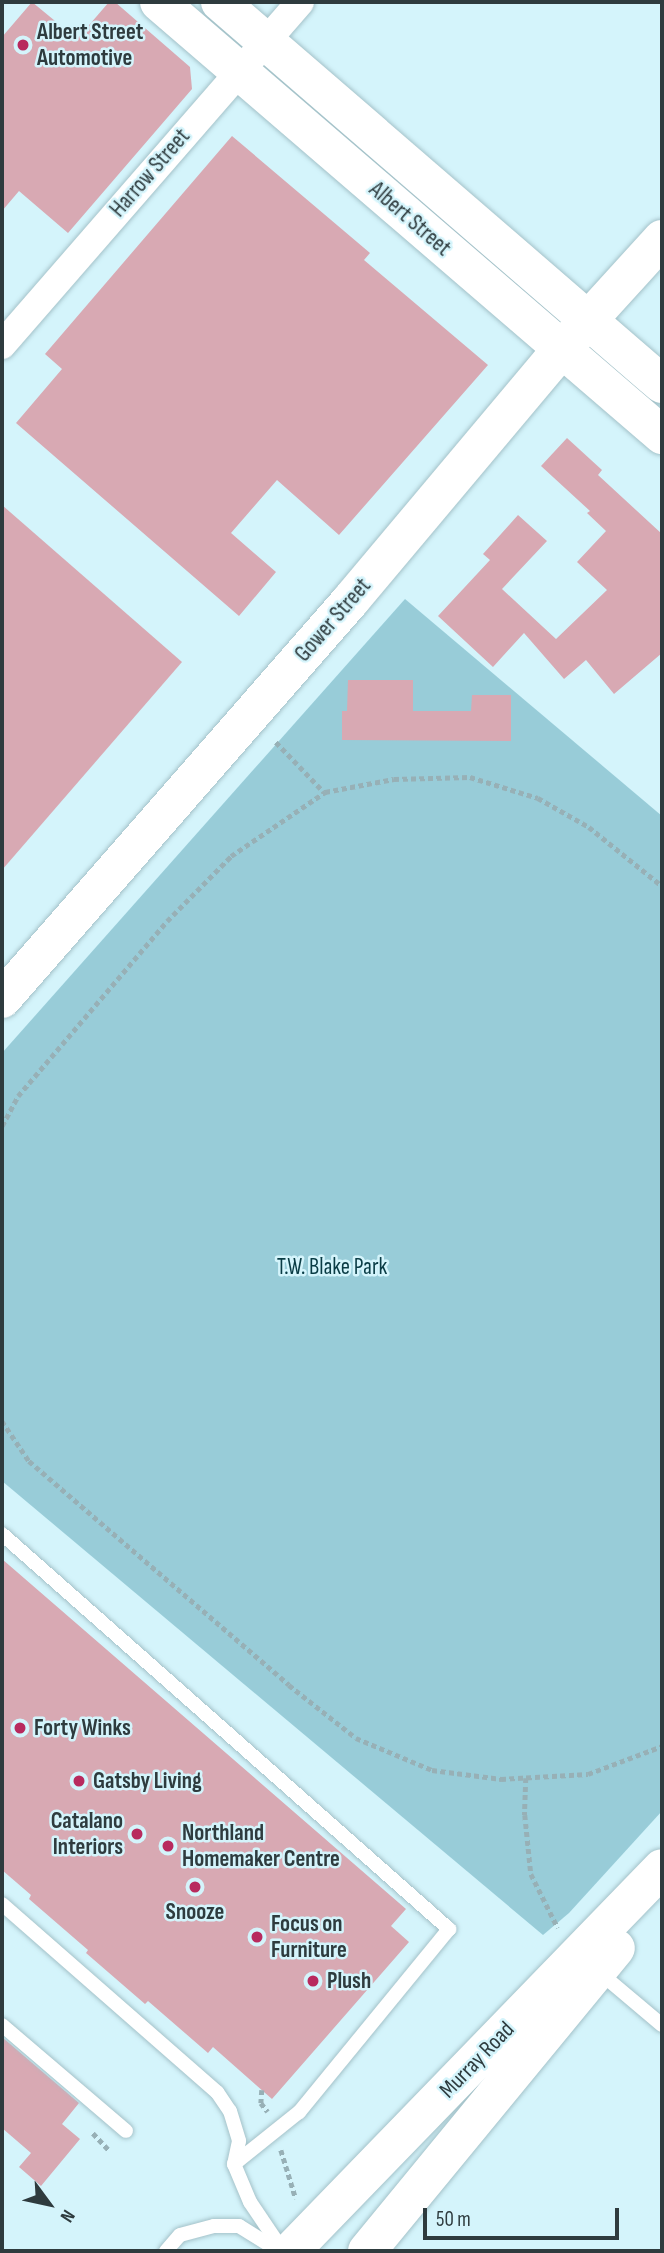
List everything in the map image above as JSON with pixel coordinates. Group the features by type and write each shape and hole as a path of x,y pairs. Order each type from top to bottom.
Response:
{"main road":[{"name":"Albert Street","path":"220,2 662,384"},
{"name":"Albert Street","path":"176,7 239,71 662,435"},
{"name":"Gower Street","path":"2,999 351,600 587,319 662,239"},
{"name":"Murray Road","path":"291,2251 662,1868"},
{"name":"Murray Road","path":"367,2251 662,1892"}],"street":[{"name":"Harrow Street","path":"2,345 300,2"}],"lane":[{"path":"2,1534 449,1929 299,2112 234,2164"},
{"path":"2,1904 217,2092 230,2112 239,2141 234,2164 250,2202 281,2251"},
{"path":"598,1970 662,2025"},
{"path":"2,2025 126,2131"},
{"path":"166,2251 180,2235 214,2227 239,2226 281,2251"}],"path":[{"path":"276,742 325,792"},
{"path":"2,1126 18,1096 167,921 231,856 325,792 394,779 470,777 538,798 589,827 662,886"},
{"path":"2,1421 29,1461 289,1685 356,1738 432,1770 500,1779 588,1773 662,1746"},
{"path":"526,1778 525,1815 531,1874 558,1928"},
{"path":"88,2128 109,2150"}],"green space":[{"name":"T.W. Blake Park","path":"405,599 662,816 662,1811 569,1913 543,1935 2,1481 2,1053"}],"building":[{"path":"32,2 77,39 109,2 115,2 190,67 192,89 68,233 19,191 2,211 2,37"},
{"path":"232,136 370,253 364,260 488,365 339,535 277,480 231,533 276,572 239,616 16,423 62,369 45,354"},
{"path":"567,438 602,470 598,475 662,534 662,653 614,694 586,660 564,679 524,633 493,667 438,616 490,560 483,554 518,515 547,541 502,589 556,639 607,590 577,562 606,531 587,513 590,511 541,466"},
{"path":"2,505 182,662 2,870"},
{"path":"348,680 413,680 413,711 471,711 472,695 511,695 511,741 342,740 342,711 347,711"},
{"name":"Northland Homemaker Centre","path":"2,1559 406,1909 391,1926 409,1942 272,2099 213,2047 208,2053 148,2001 145,2004 86,1953 88,1950 29,1899 31,1895 2,1870"},
{"path":"2,2037 79,2103 62,2124 80,2139 41,2186 19,2167 31,2153 2,2128"}],"place":[{"name":"Albert Street Automotive","path":"23,45"},
{"name":"Forty Winks","path":"20,1728"},
{"name":"Gatsby Living","path":"79,1781"},
{"name":"Catalano Interiors","path":"137,1834"},
{"name":"Northland Homemaker Centre","path":"168,1846"},
{"name":"Snooze","path":"195,1887"},
{"name":"Focus on Furniture","path":"257,1937"},
{"name":"Plush","path":"313,1981"}]}
